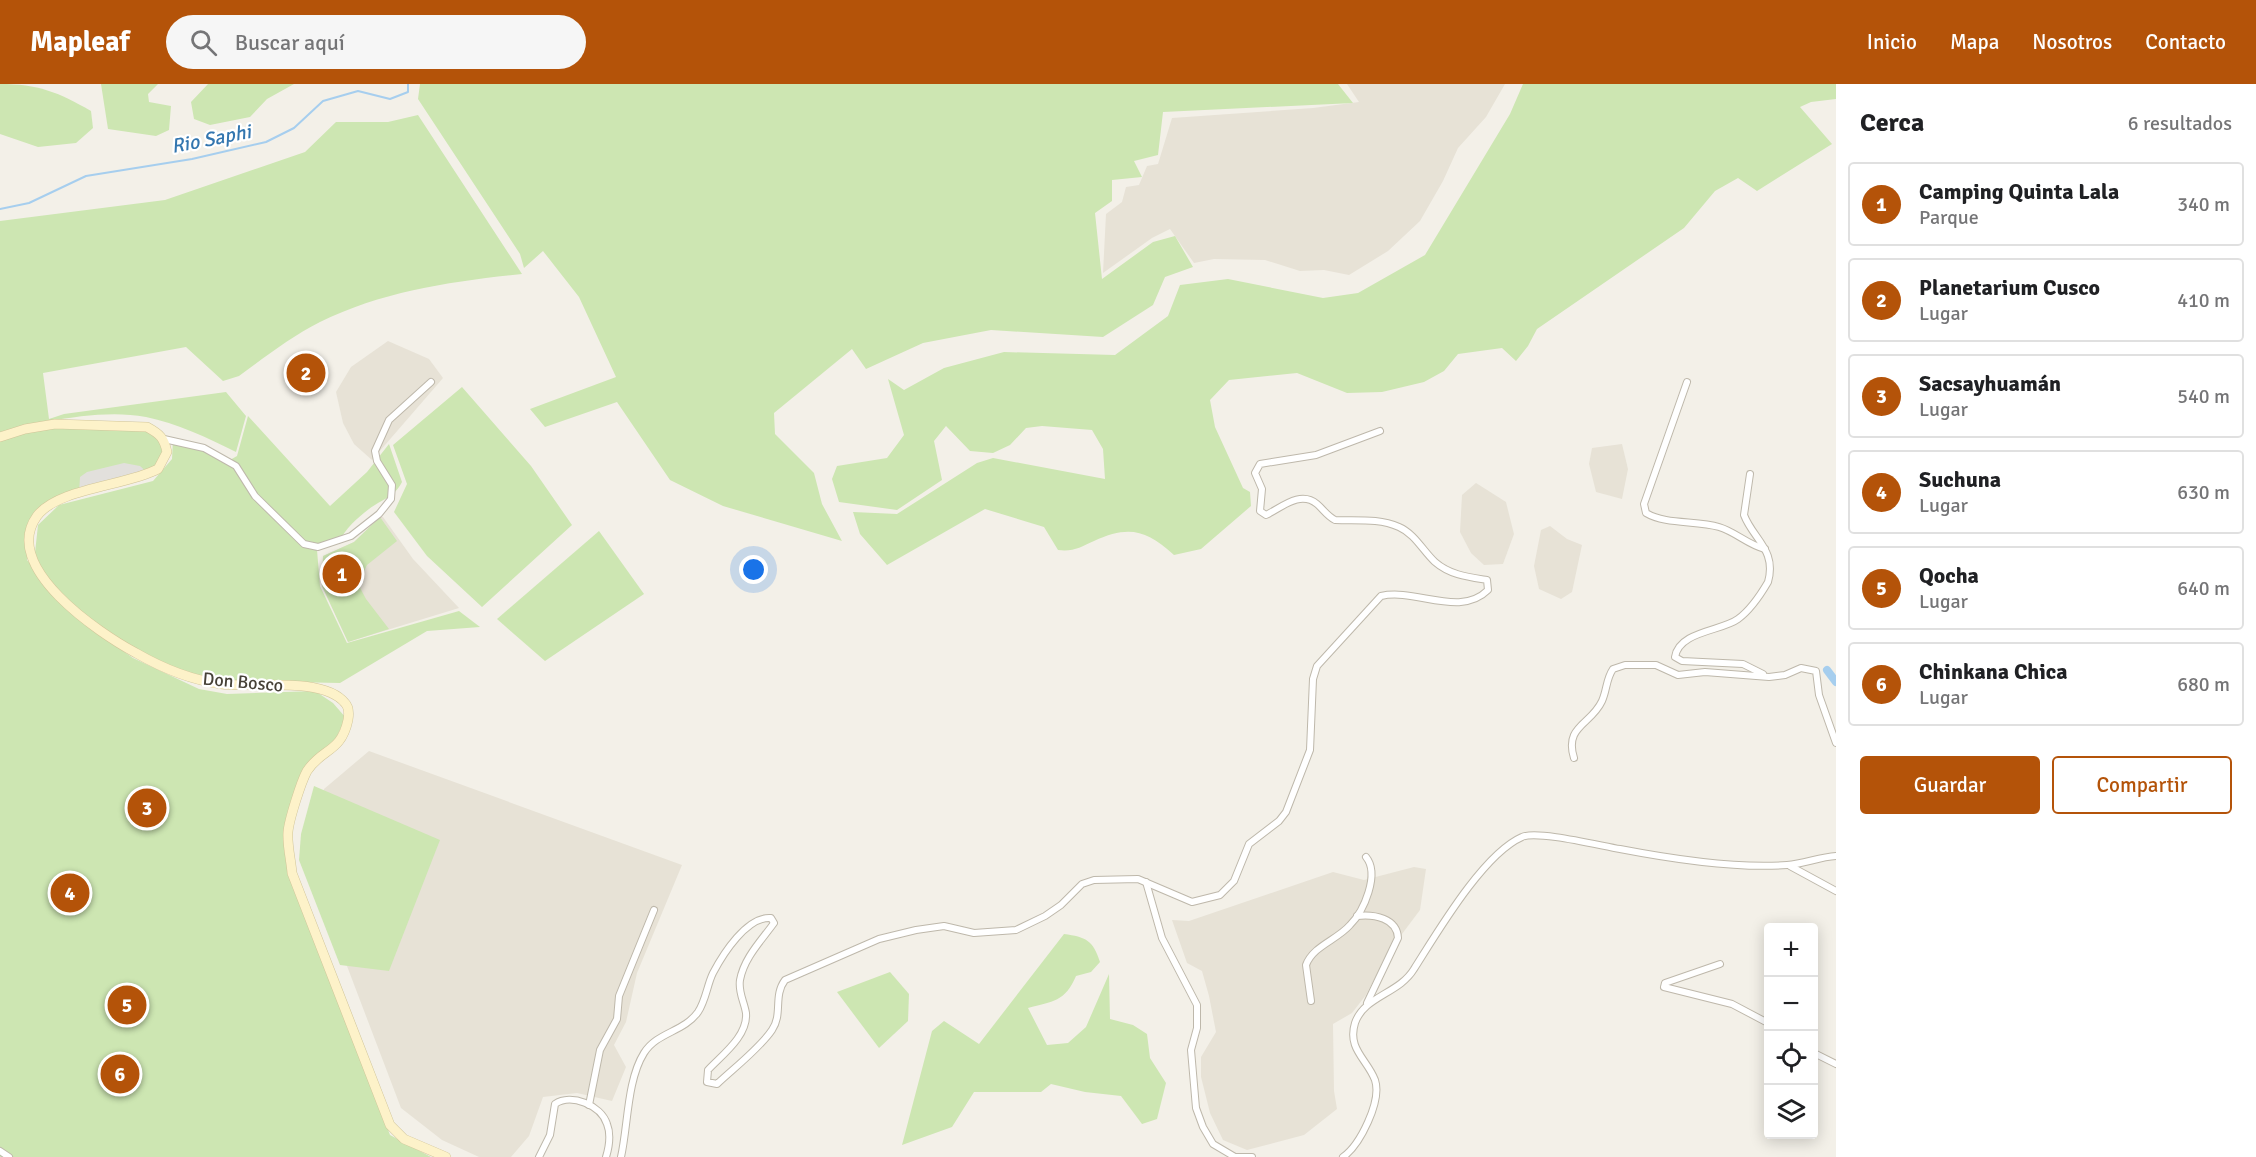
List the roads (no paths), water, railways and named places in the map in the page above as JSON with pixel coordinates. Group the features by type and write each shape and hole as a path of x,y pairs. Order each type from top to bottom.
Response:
{"street":[{"path":"0,437 25,429 55,424 147,428 164,439 204,448 236,466 255,496 304,544 318,547 351,536 391,500 392,485 377,461 375,452 389,420 431,382"},
{"path":"1687,382 1644,504 1646,513 1717,526 1738,535 1751,545 1765,549"},
{"path":"621,1157 632,1090 644,1053 662,1036 676,1030 698,1011 713,972 726,952 749,926 759,919 771,918 774,923 755,947 744,967 740,992 746,1015 744,1026 734,1043 708,1070 707,1082 712,1085 717,1084 772,1030 778,1015 778,989 785,980 879,939 944,926 974,933 1016,930 1045,916 1061,905 1082,884 1094,880 1132,879 1146,882 1192,902 1220,895 1229,888 1249,844 1286,812 1313,736 1313,679 1317,666 1381,596 1415,595 1458,603 1469,602 1488,590 1487,580 1446,570 1410,534 1400,528 1360,519 1335,520 1307,499 1288,502 1266,515 1260,512 1262,489 1255,473 1260,464 1316,455 1380,431"},
{"name":"Don Bosco","path":"164,439 167,452 158,469 94,490 63,497 38,516 31,531 32,561 40,574 69,606 102,632 147,658 200,680 223,684 317,688 345,702 350,714 341,742 307,771 288,832 292,873 390,1125 404,1139 446,1157"},
{"path":"1750,474 1744,515 1765,549 1770,575 1768,582 1746,610 1730,623 1696,634 1675,654 1678,660 1682,661 1743,664 1769,677"},
{"path":"1574,758 1570,747 1572,738 1599,707 1609,675 1618,666 1656,665 1678,675 1705,672 1769,677 1785,675 1807,667 1816,671 1819,695 1836,743"},
{"path":"1367,1004 1391,993 1410,976 1454,907 1496,856 1523,836 1548,837 1635,852 1748,866 1790,865 1836,856"},
{"path":"1311,1001 1306,972 1308,959 1350,926 1357,916 1372,876 1372,867 1366,857"},
{"path":"1790,865 1836,891"},
{"path":"1146,882 1162,938 1197,1005 1197,1028 1191,1050 1196,1107 1203,1127 1213,1144 1235,1157 1252,1157"},
{"path":"589,1105 600,1050 617,1018 617,1002 654,910"},
{"path":"1343,1157 1362,1135 1376,1094 1375,1080 1353,1044 1356,1023 1398,938 1392,922 1372,916 1357,916"},
{"path":"1720,963 1665,983 1664,987 1732,1004 1764,1021"},
{"path":"1818,1055 1836,1064"},
{"path":"538,1157 550,1135 555,1104 571,1099 589,1105 603,1115 608,1124 609,1147 606,1157"},
{"path":"0,1151 9,1157"}],"waterway":[{"name":"Rio Saphi","path":"0,209 29,203 86,176 192,159 266,142 294,128 323,101 358,91 390,99 408,92 408,84"},
{"path":"1827,670 1836,682"}],"place":[{"name":"Planetarium Cusco","path":"306,373"},
{"name":"Camping Quinta Lala","path":"342,574"},
{"name":"Sacsayhuamán","path":"147,808"},
{"name":"Suchuna","path":"70,893"},
{"name":"Qocha","path":"127,1005"},
{"name":"Chinkana Chica","path":"120,1074"}]}
